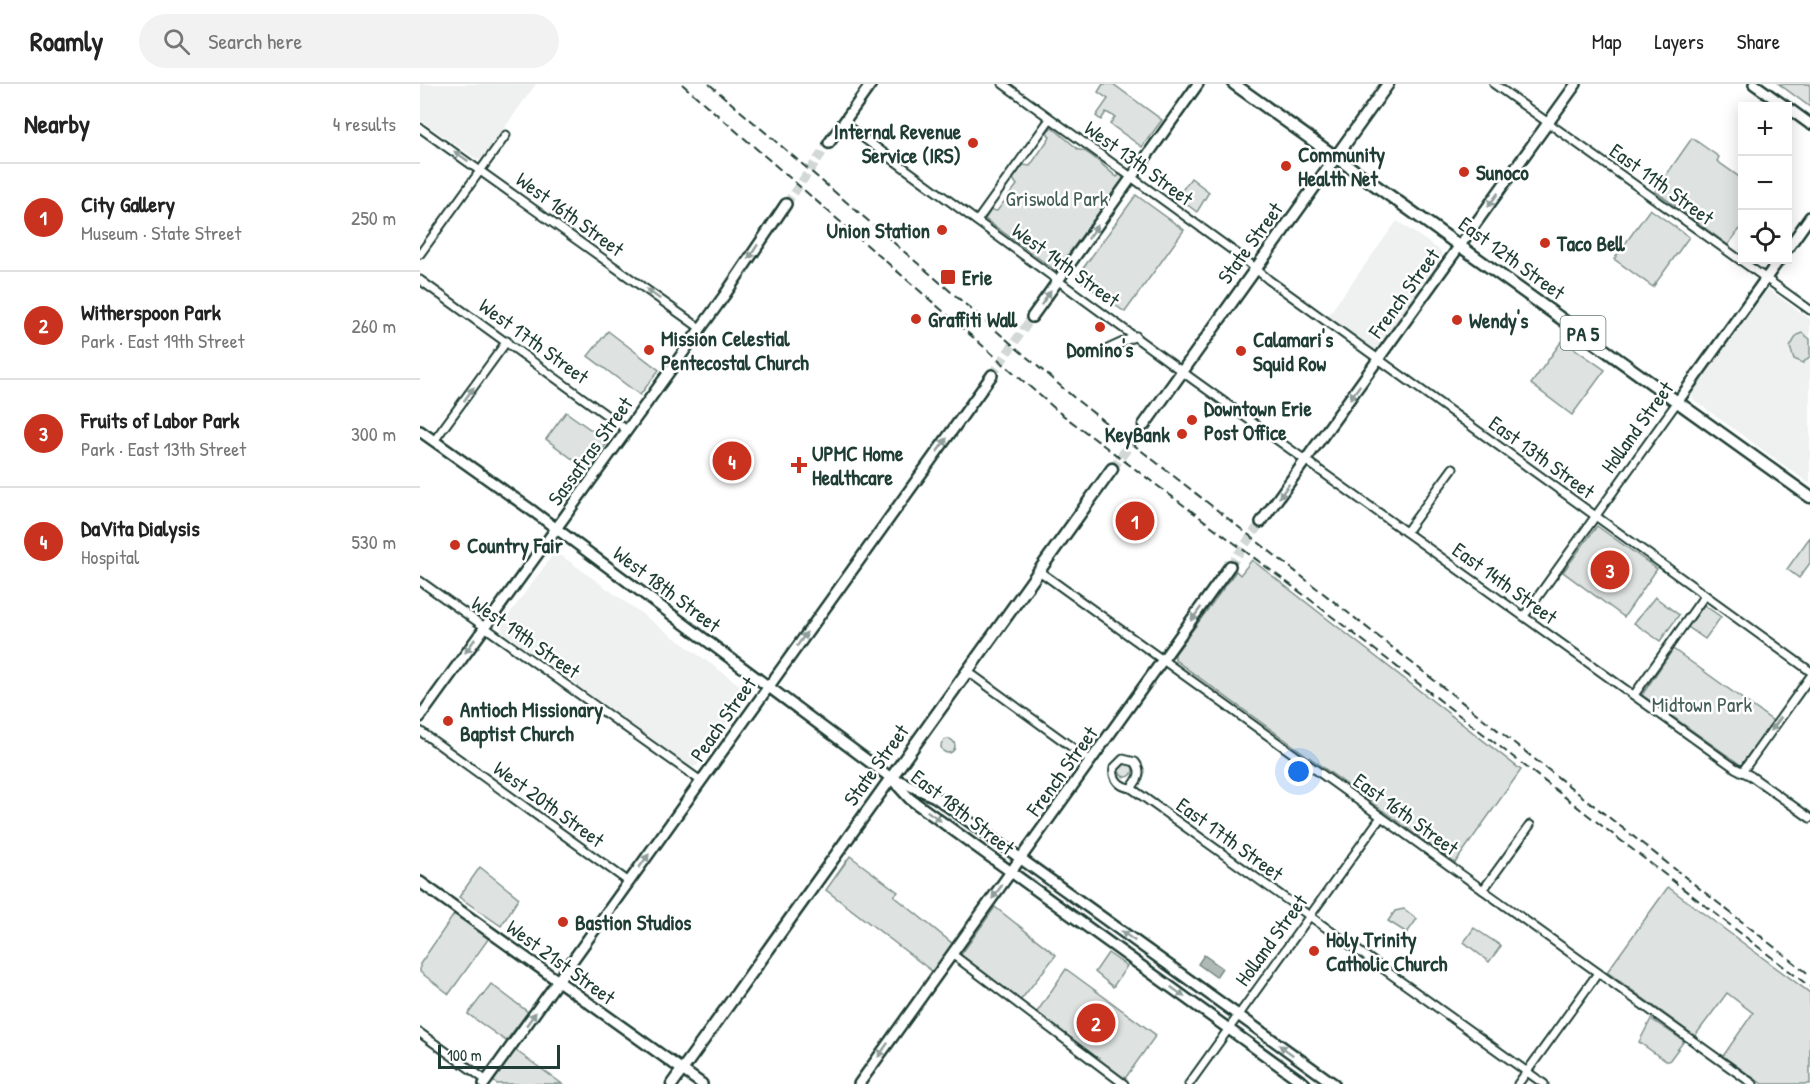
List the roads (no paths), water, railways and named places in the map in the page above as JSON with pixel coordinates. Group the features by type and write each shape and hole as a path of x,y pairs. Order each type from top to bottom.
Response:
{"main road":[{"path":"829,143 871,84"},
{"path":"1032,317 1198,84"},
{"name":"PA 5","path":"1234,84 1336,157"},
{"name":"State Street","path":"1144,425 1388,84"},
{"name":"French Street","path":"1261,522 1576,84"},
{"path":"1754,84 1779,102"},
{"path":"1792,111 1810,124"},
{"name":"East 12th Street","path":"1336,157 1810,497"},
{"name":"Sassafras Street","path":"420,717 700,328 786,204"},
{"path":"1792,242 1810,217"},
{"name":"Holland Street","path":"1678,401 1776,264"},
{"name":"Peach Street","path":"485,1082 992,375"},
{"name":"West 18th Street","path":"420,431 891,778"},
{"name":"State Street","path":"672,1084 1112,470"},
{"name":"French Street","path":"859,1084 1230,566"},
{"name":"East 18th Street","path":"891,778 935,797 1334,1084"},
{"name":"East 18th Street","path":"891,778 910,799 1305,1084"},
{"name":"West 21st Street","path":"420,882 702,1084"}],"street":[{"name":"West 13th Street","path":"1003,84 1256,269"},
{"name":"East 11th Street","path":"1494,84 1810,310"},
{"path":"976,221 1050,119"},
{"name":"West 14th Street","path":"843,123 1182,371"},
{"name":"West 16th Street","path":"420,128 700,328"},
{"path":"420,254 506,135"},
{"name":"East 13th Street","path":"1256,269 1810,671"},
{"name":"West 17th Street","path":"420,280 627,430"},
{"path":"1100,353 1136,336"},
{"path":"434,441 507,341"},
{"name":"East 14th Street","path":"1182,371 1742,772 1810,818"},
{"name":"Holland Street","path":"1524,616 1678,401"},
{"path":"1406,532 1453,468"},
{"name":"East 16th Street","path":"1039,571 1753,1084"},
{"name":"West 19th Street","path":"420,581 701,781"},
{"path":"1634,695 1705,595"},
{"path":"967,671 1091,761"},
{"path":"1742,772 1810,677"},
{"name":"West 20th Street","path":"420,731 629,882"},
{"name":"East 17th Street","path":"1131,788 1138,779 1140,770 1136,762 1123,759 1114,768 1114,776 1122,785 1131,788 1544,1084"},
{"name":"Holland Street","path":"1189,1084 1381,817"},
{"path":"1483,890 1530,825"},
{"path":"952,954 1124,1084"},
{"path":"1518,1084 1598,973"},
{"path":"420,1033 485,1082"}],"tunnel":[{"path":"786,204 829,143"},
{"path":"992,375 1032,317"},
{"path":"1112,469 1144,425"},
{"path":"1230,566 1261,522"}],"railway":[{"path":"682,84 1060,413 1308,598 1810,987"},
{"path":"709,84 1078,401 1810,975"}],"place":[{"name":"Internal Revenue Service (IRS)","path":"973,143"},
{"name":"Community Health Net","path":"1286,166"},
{"name":"Sunoco","path":"1464,172"},
{"name":"Union Station","path":"942,230"},
{"name":"Taco Bell","path":"1545,243"},
{"name":"Erie","path":"948,277"},
{"name":"Graffiti Wall","path":"916,319"},
{"name":"Wendy's","path":"1457,320"},
{"name":"Domino's","path":"1100,327"},
{"name":"Mission Celestial Pentecostal Church","path":"649,350"},
{"name":"Calamari's Squid Row","path":"1241,351"},
{"name":"Downtown Erie Post Office","path":"1192,420"},
{"name":"KeyBank","path":"1182,434"},
{"name":"DaVita Dialysis","path":"732,461"},
{"name":"UPMC Home Healthcare","path":"799,465"},
{"name":"City Gallery","path":"1135,521"},
{"name":"Country Fair","path":"455,545"},
{"name":"Fruits of Labor Park","path":"1610,570"},
{"name":"Antioch Missionary Baptist Church","path":"448,721"},
{"name":"Bastion Studios","path":"563,922"},
{"name":"Holy Trinity Catholic Church","path":"1314,951"},
{"name":"Witherspoon Park","path":"1096,1023"}],"park label":[{"name":"Griswold Park","path":"1057,198"},
{"name":"Midtown Park","path":"1702,704"}]}
